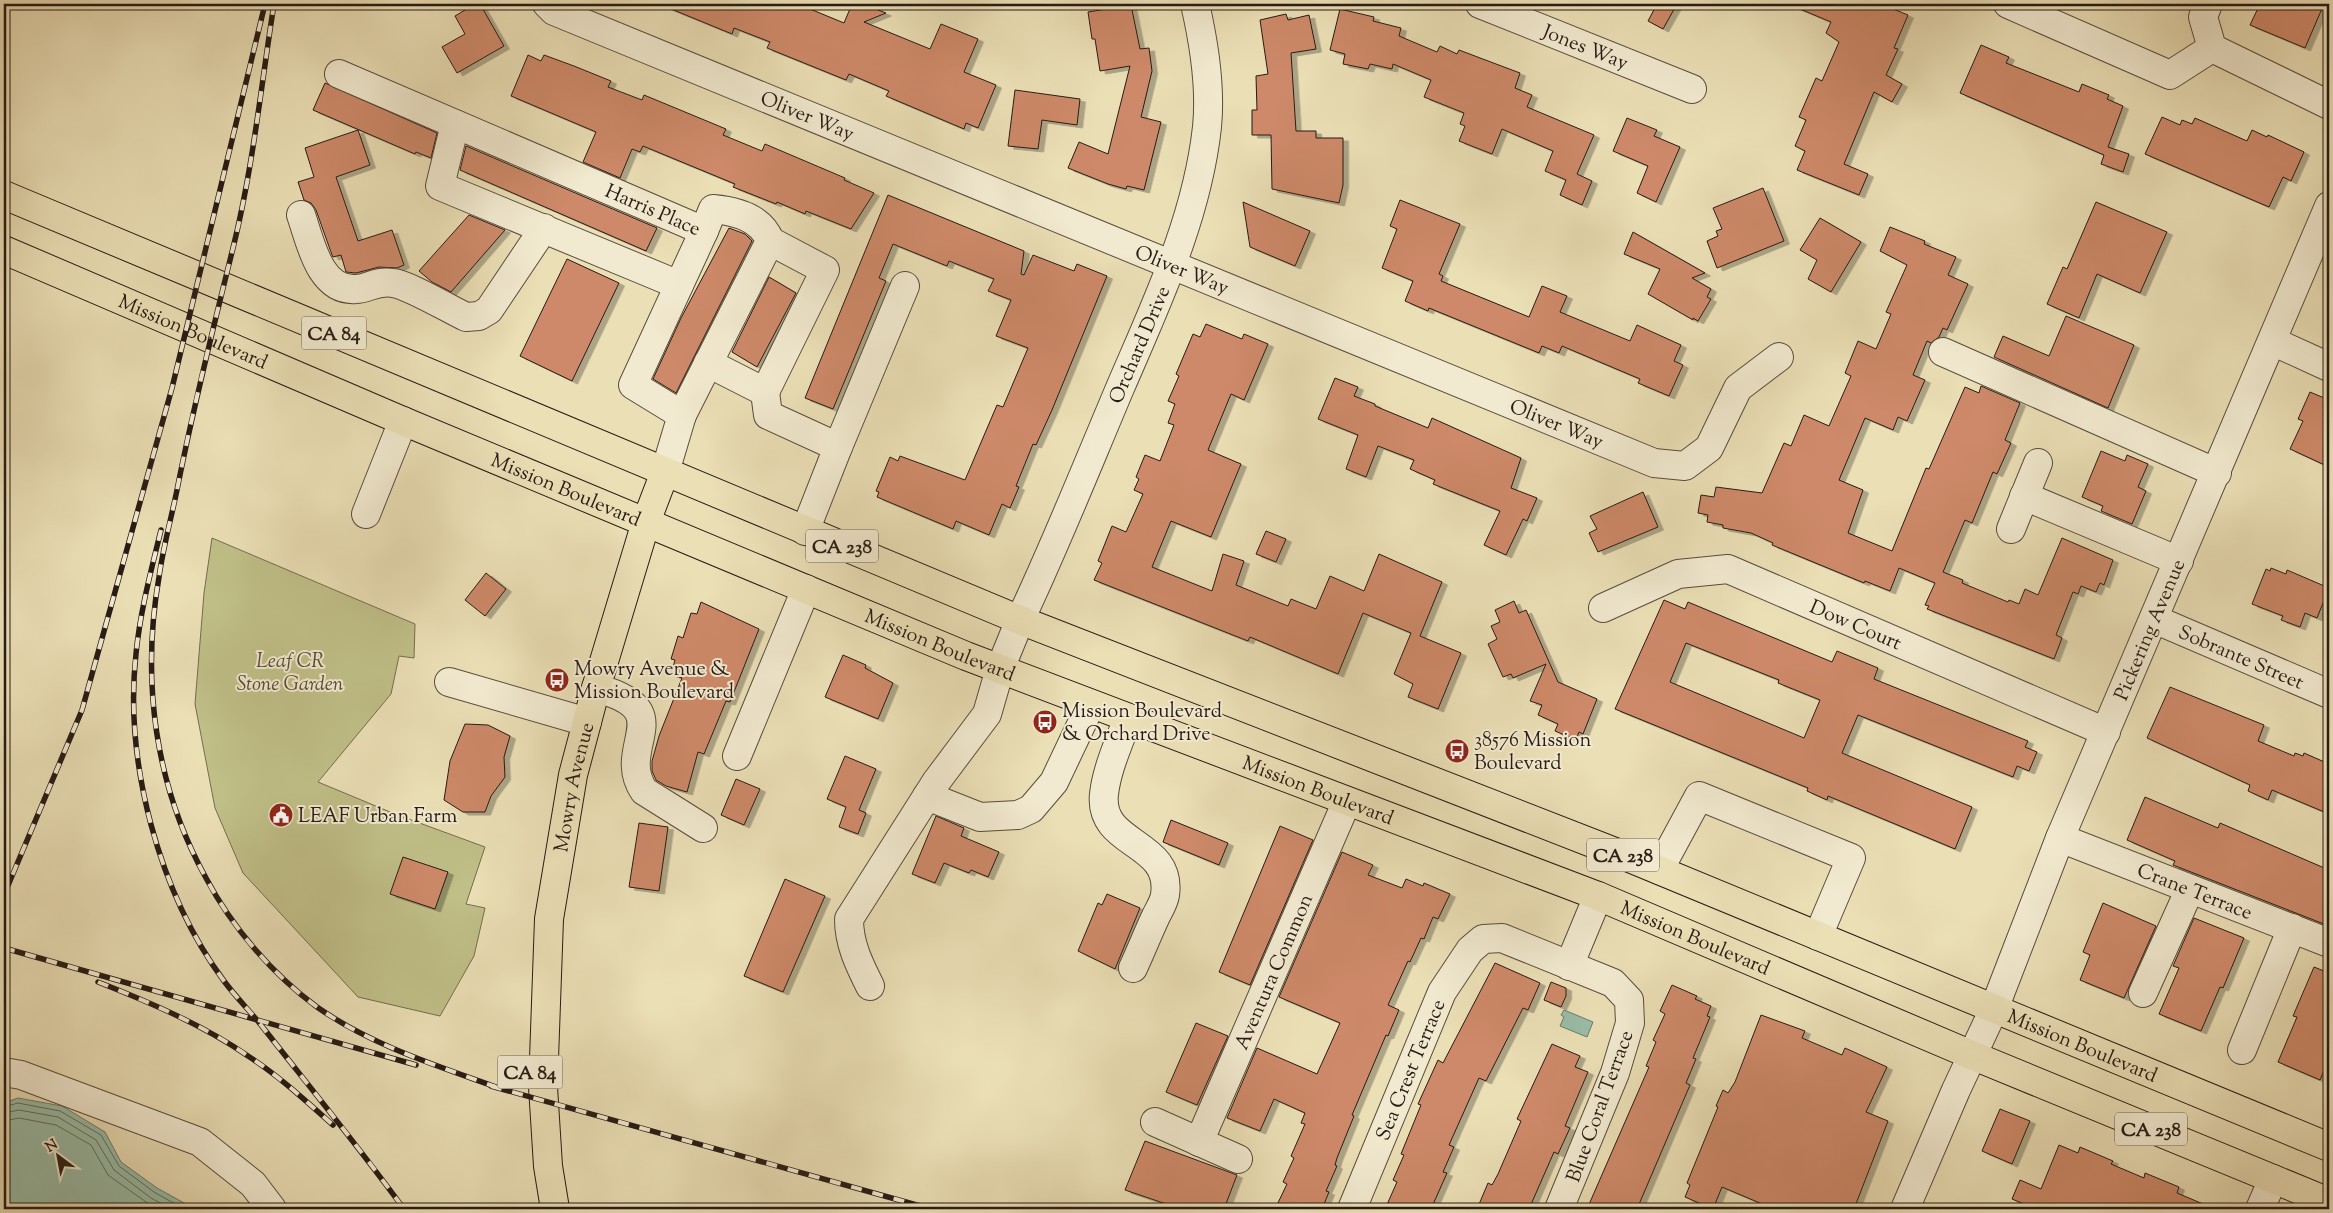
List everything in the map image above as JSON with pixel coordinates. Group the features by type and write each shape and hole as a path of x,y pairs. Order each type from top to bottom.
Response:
{"main road":[{"name":"Mission Boulevard","path":"4,195 1020,620 1659,870 2329,1147"},
{"name":"Mission Boulevard","path":"4,250 403,421 1000,669 1598,896 1974,1056 2329,1202"},
{"name":"Mowry Avenue","path":"540,1209 534,1168 528,1086 548,934 573,775 596,688 646,522 665,472"},
{"name":"Mowry Avenue","path":"548,934 543,1087 548,1166 555,1209"}],"street":[{"name":"Oliver Way","path":"547,4 554,11 1654,463 1685,466 1709,448 1738,388 1778,357"},
{"name":"Orchard Drive","path":"870,986 856,957 849,934 849,919 927,796 987,714 1000,669 1020,620 1172,266 1196,190 1207,126 1205,68 1201,31 1195,4"},
{"name":"Jones Way","path":"1480,4 1692,89"},
{"path":"2008,4 2170,75 2212,48"},
{"path":"2208,4 2204,18 2212,48 2329,105"},
{"name":"Harris Place","path":"339,74 704,231 632,385 682,414"},
{"path":"455,124 440,186 679,285"},
{"name":"Pickering Avenue","path":"1906,1209 1956,1090 1974,1056 1994,1009 2060,838 2217,473 2329,206"},
{"path":"704,231 713,209 733,211 760,225 767,232 770,241 825,270 765,392 768,415 838,447"},
{"path":"300,215 320,266 329,279 342,286 356,290 381,282 395,283 466,317 479,316 489,310 544,228"},
{"path":"665,472 682,414 770,241"},
{"path":"805,531 905,286"},
{"path":"2272,342 2329,367"},
{"path":"1943,352 2217,473"},
{"path":"708,363 765,392"},
{"path":"366,514 403,421"},
{"path":"2011,529 2038,463"},
{"path":"2024,496 2179,562"},
{"name":"Dow Court","path":"1603,608 1678,574 1728,569 2106,732"},
{"path":"737,756 806,589"},
{"name":"Sobrante Street","path":"2154,619 2329,694"},
{"path":"449,682 587,722"},
{"path":"596,688 624,697 638,709 642,729 636,768 644,791 703,828"},
{"path":"927,796 980,817 1018,815 1031,809 1054,782 1091,704"},
{"path":"1128,718 1110,768 1104,796 1107,816 1115,829 1163,868 1165,895 1133,968"},
{"path":"1659,870 1699,796 1842,854 1851,858 1818,936"},
{"name":"Aventura Common","path":"1199,1142 1347,801"},
{"name":"Crane Terrace","path":"2060,838 2329,943"},
{"path":"2143,993 2190,889"},
{"path":"1569,966 1598,896"},
{"path":"2242,1050 2292,928"},
{"name":"Sea Crest Terrace","path":"1352,1209 1442,992 1470,950 1483,939 1502,938 1569,966"},
{"name":"Blue Coral Terrace","path":"1560,1209 1615,1074 1630,1023 1629,1000 1613,983 1569,966"},
{"path":"4,1072 21,1075 200,1142 253,1184 272,1209"},
{"path":"1155,1122 1238,1159"},
{"path":"2260,1209 2273,1179"}],"green space":[{"name":"Leaf CR Stone Garden","path":"212,538 415,624 414,658 399,656 391,694 318,782 395,814 485,847 466,904 485,908 474,956 440,1016 358,997 243,873 215,808 195,704 204,593"}],"water":[{"path":"1564,1010 1593,1022 1587,1037 1560,1026 1564,1017 1561,1015"},
{"path":"18,1098 62,1106 105,1132 121,1162 157,1188 195,1209 4,1209 4,1103"}],"building":[{"path":"475,4 480,4 504,46 457,73 442,47 465,34 455,16"},
{"path":"659,4 798,4 844,23 852,4 863,4 886,13 864,22 930,49 941,24 978,39 964,72 996,85 978,128 966,123 964,129 886,96 889,91 849,74 846,80 767,48 770,42 734,28 732,34"},
{"path":"1657,4 1677,4 1663,29 1648,21"},
{"path":"1788,4 1881,4 1908,15 1894,48 1898,49 1886,75 1902,84 1892,102 1874,92 1844,164 1868,174 1859,195 1797,170 1805,151 1795,146 1806,120 1799,117 1816,78 1822,81 1839,42 1826,33 1831,22"},
{"path":"2260,4 2324,4 2305,48 2250,25"},
{"path":"1131,5 1140,49 1149,48 1152,71 1141,117 1161,122 1144,190 1127,186 1126,189 1108,184 1068,168 1079,142 1108,154 1130,66 1100,71 1088,12"},
{"path":"1340,9 1374,17 1373,21 1401,28 1399,36 1437,52 1440,46 1457,54 1459,50 1520,73 1515,88 1532,95 1527,107 1594,135 1577,174 1592,181 1582,205 1560,195 1566,180 1545,171 1553,151 1502,129 1492,154 1459,141 1465,126 1460,124 1464,113 1424,97 1431,80 1393,64 1392,69 1370,64 1368,69 1343,64 1345,54 1330,50"},
{"path":"1286,14 1288,20 1309,15 1316,49 1291,53 1296,131 1316,131 1316,138 1343,138 1343,185 1339,203 1272,189 1271,135 1252,135 1252,110 1257,110 1256,76 1268,74 1260,20"},
{"path":"1981,45 2009,57 2006,63 2079,92 2082,84 2109,95 2107,99 2123,106 2108,147 2129,154 2123,172 2101,164 2104,155 1960,93"},
{"path":"528,55 541,61 544,55 574,66 611,81 608,87 642,100 644,95 726,129 723,135 762,151 765,144 845,178 844,180 874,193 851,229 806,211 805,214 733,187 735,184 643,146 640,152 632,149 620,178 583,162 596,132 511,96"},
{"path":"325,83 437,133 431,158 416,152 415,154 313,110"},
{"path":"1015,90 1080,99 1077,125 1042,120 1038,149 1008,146"},
{"path":"2162,117 2180,125 2182,120 2192,124 2195,118 2247,141 2252,130 2267,137 2268,135 2304,152 2291,181 2283,177 2269,207 2145,154"},
{"path":"1627,118 1657,130 1654,136 1680,147 1656,202 1637,193 1648,166 1613,151"},
{"path":"358,130 370,165 336,177 358,241 392,230 404,265 397,268 379,267 356,273 346,272 341,255 333,257 316,210 311,203 304,200 298,182 314,177 305,148"},
{"path":"466,146 657,228 646,251 460,170"},
{"path":"1763,188 1784,241 1717,268 1707,241 1718,236 1716,231 1722,229 1713,208"},
{"path":"888,195 1024,251 1021,274 1024,275 1033,255 1074,271 1077,264 1107,276 1052,410 1036,445 1033,444 1016,486 1019,487 1010,508 1002,504 989,535 956,521 953,529 877,497 879,492 876,491 890,457 898,461 900,456 965,480 997,405 1003,407 1028,348 996,336 1011,300 988,291 994,279 949,261 947,266 893,244 879,278 886,281 833,409 805,398"},
{"path":"1400,200 1460,224 1439,274 1443,276 1441,281 1529,317 1542,286 1567,296 1560,312 1630,341 1637,325 1681,345 1674,361 1683,365 1669,396 1638,383 1640,379 1562,346 1559,353 1542,346 1539,353 1429,308 1428,311 1405,301 1413,281 1382,268 1397,229 1390,226"},
{"path":"1243,202 1310,231 1295,266 1250,247"},
{"path":"2096,202 2167,232 2140,293 2097,274 2079,318 2047,304 2063,267 2067,269"},
{"path":"469,215 505,230 451,292 432,282 419,271"},
{"path":"1820,218 1861,242 1831,292 1808,279 1817,260 1800,250"},
{"path":"1890,227 1925,241 1924,244 1956,257 1948,275 1968,284 1947,330 1943,328 1939,337 1931,343 1927,341 1913,375 1925,380 1907,421 1898,417 1893,430 1865,418 1839,480 1863,490 1848,533 1892,551 1926,468 1929,469 1965,387 1979,393 1981,386 2020,403 2005,440 2011,443 1997,474 1993,472 1972,523 1965,520 1943,572 1963,580 1962,583 2008,602 2009,600 2019,604 2025,589 2038,595 2062,538 2113,560 2104,585 2100,583 2096,592 2081,586 2078,594 2073,592 2056,635 2062,638 2054,659 1927,609 1929,606 1925,605 1935,583 1899,568 1890,591 1865,581 1864,583 1772,545 1773,543 1751,533 1723,528 1723,525 1707,522 1708,515 1698,513 1701,495 1714,497 1716,487 1762,493 1784,443 1791,446 1804,415 1829,426 1851,376 1845,373 1858,341 1876,349 1891,314 1886,312 1907,265 1880,251"},
{"path":"729,228 745,234 752,241 676,393 653,379 681,318"},
{"path":"1633,232 1705,273 1692,278 1711,289 1707,297 1711,299 1698,321 1648,294 1660,269 1624,254"},
{"path":"567,259 619,283 572,381 520,356"},
{"path":"769,277 796,293 757,367 732,352"},
{"path":"2066,316 2134,345 2108,408 1994,357 2003,336 2049,356"},
{"path":"1206,324 1242,339 1244,334 1268,344 1244,400 1231,394 1208,450 1241,464 1211,537 1171,521 1152,567 1212,591 1223,554 1244,561 1236,585 1288,606 1291,599 1316,609 1330,576 1364,591 1379,554 1442,582 1420,636 1461,653 1438,709 1408,697 1413,684 1394,674 1411,633 1363,613 1338,674 1250,637 1248,641 1094,580 1102,563 1098,561 1112,526 1126,532 1143,494 1134,490 1139,479 1136,477 1145,455 1160,461 1174,425 1168,423 1175,404 1168,401 1179,376 1176,374 1193,334 1200,337"},
{"path":"1335,378 1358,387 1354,396 1375,404 1375,406 1428,428 1432,418 1521,458 1511,488 1537,498 1527,521 1523,519 1506,555 1484,545 1500,511 1433,484 1435,480 1410,469 1414,460 1378,446 1366,477 1346,469 1358,435 1318,419"},
{"path":"2310,392 2329,400 2329,467 2290,449 2303,421 2298,419"},
{"path":"2101,451 2125,461 2127,455 2148,464 2138,487 2146,491 2132,524 2101,511 2103,506 2082,497"},
{"path":"1643,492 1658,527 1598,552 1589,533 1597,529 1590,516"},
{"path":"1266,531 1286,539 1276,562 1256,554"},
{"path":"2271,568 2286,574 2287,570 2329,588 2317,618 2305,613 2300,627 2281,620 2283,616 2252,604 2266,569 2270,571"},
{"path":"486,573 506,589 485,616 465,600"},
{"path":"1664,600 1685,609 1688,602 1832,662 1837,651 1878,668 1874,679 2028,741 2025,747 2037,752 2029,771 2017,766 2013,777 1858,715 1842,753 1972,807 1955,849 1828,796 1827,800 1807,791 1808,788 1615,709","holes":["1686,643 1779,680 1778,683 1820,700 1804,738 1670,682"]},
{"path":"1514,601 1519,613 1526,610 1558,682 1597,699 1583,734 1579,732 1576,740 1555,731 1558,724 1538,715 1542,705 1530,701 1546,664 1513,678 1511,674 1503,677 1488,644 1497,639 1491,626 1500,622 1495,610"},
{"path":"701,602 759,629 730,702 726,701 704,754 698,752 687,792 666,786 656,780 652,771 652,761 659,736 682,678 671,674 675,660 671,659 678,636 683,638 691,613 697,614"},
{"path":"843,655 866,665 865,668 893,683 878,719 825,697"},
{"path":"2170,687 2264,725 2258,741 2294,756 2295,753 2303,756 2304,753 2329,764 2329,814 2272,790 2268,800 2248,791 2250,785 2147,738"},
{"path":"465,724 488,725 510,736 504,757 505,777 491,796 485,812 463,812 444,800 450,761"},
{"path":"845,756 876,769 859,810 866,813 858,834 839,827 846,807 827,799"},
{"path":"736,779 760,789 744,825 721,815"},
{"path":"2145,797 2218,828 2220,823 2329,870 2329,926 2173,865 2175,861 2127,840"},
{"path":"936,816 964,828 961,836 999,852 988,877 971,870 969,873 944,863 935,883 912,874"},
{"path":"1171,820 1228,843 1219,865 1163,842"},
{"path":"639,823 668,827 659,891 629,887"},
{"path":"1280,826 1313,840 1250,985 1219,972"},
{"path":"1342,852 1373,865 1368,875 1402,888 1406,879 1423,886 1424,883 1450,894 1438,919 1433,917 1424,939 1421,938 1410,962 1408,961 1388,1005 1399,1010 1388,1036 1386,1035 1352,1115 1354,1116 1337,1158 1335,1165 1337,1166 1326,1191 1329,1192 1322,1209 1275,1209 1287,1184 1283,1182 1294,1158 1291,1156 1305,1124 1301,1123 1305,1113 1274,1099 1260,1131 1227,1118 1257,1048 1317,1074 1340,1023 1279,997"},
{"path":"403,857 448,872 435,909 390,894"},
{"path":"785,879 825,896 783,992 744,976"},
{"path":"1107,894 1140,908 1115,969 1078,951 1098,903 1102,905"},
{"path":"2103,903 2156,926 2124,998 2080,980 2090,955 2083,952"},
{"path":"2194,918 2244,938 2223,988 2220,987 2201,1031 2159,1014 2179,968 2173,966"},
{"path":"1495,963 1540,983 1528,1010 1523,1008 1486,1081 1479,1078 1449,1145 1454,1147 1443,1172 1447,1173 1431,1209 1385,1209 1397,1182 1393,1180 1404,1155 1401,1154 1421,1105 1418,1104 1438,1060 1443,1063"},
{"path":"2314,967 2329,973 2329,1059 2320,1080 2278,1062 2297,1017 2293,1016"},
{"path":"1551,982 1566,988 1566,996 1561,1007 1544,1000"},
{"path":"1672,985 1697,996 1695,999 1711,1006 1707,1016 1710,1017 1693,1058 1696,1059 1686,1083 1690,1085 1637,1209 1587,1209 1649,1067 1646,1066 1656,1042 1653,1040 1665,1014 1660,1011"},
{"path":"1761,1015 1805,1031 1802,1038 1842,1055 1845,1048 1887,1067 1866,1112 1888,1121 1854,1209 1774,1209 1722,1187 1713,1209 1685,1197 1690,1185 1687,1183 1718,1107 1716,1106 1723,1090 1728,1093 1735,1082"},
{"path":"1196,1023 1228,1036 1197,1105 1166,1092"},
{"path":"1552,1044 1580,1056 1575,1067 1588,1072 1565,1126 1570,1128 1558,1154 1554,1152 1529,1209 1477,1209 1488,1183 1492,1185 1498,1174 1521,1121 1517,1119"},
{"path":"2000,1109 2030,1121 2012,1164 1982,1151"},
{"path":"1145,1141 1237,1175 1224,1209 1181,1209 1125,1190"},
{"path":"2059,1145 2078,1153 2080,1147 2113,1161 2111,1164 2144,1178 2145,1173 2179,1187 2177,1193 2215,1209 2036,1209 2012,1199 2020,1180 2041,1189"}],"railway":[{"path":"4,895 82,710 172,388 265,4"},
{"path":"274,4 240,218 196,399 159,577 154,616 153,694 164,770 175,807 189,843 216,896 254,949 284,980 317,1007 359,1032 404,1053 496,1087"},
{"path":"161,530 140,623 134,695 141,782 151,825 164,867 181,908 201,946 224,981 333,1116 404,1209"},
{"path":"4,948 416,1065"},
{"path":"98,982 175,1015 213,1034 281,1080 333,1125"},
{"path":"491,1086 931,1209"}],"place":[{"name":"Mowry Avenue & Mission Boulevard","path":"557,680"},
{"name":"Mission Boulevard & Orchard Drive","path":"1045,722"},
{"name":"38576 Mission Boulevard","path":"1457,751"},
{"name":"LEAF Urban Farm","path":"281,815"}]}
